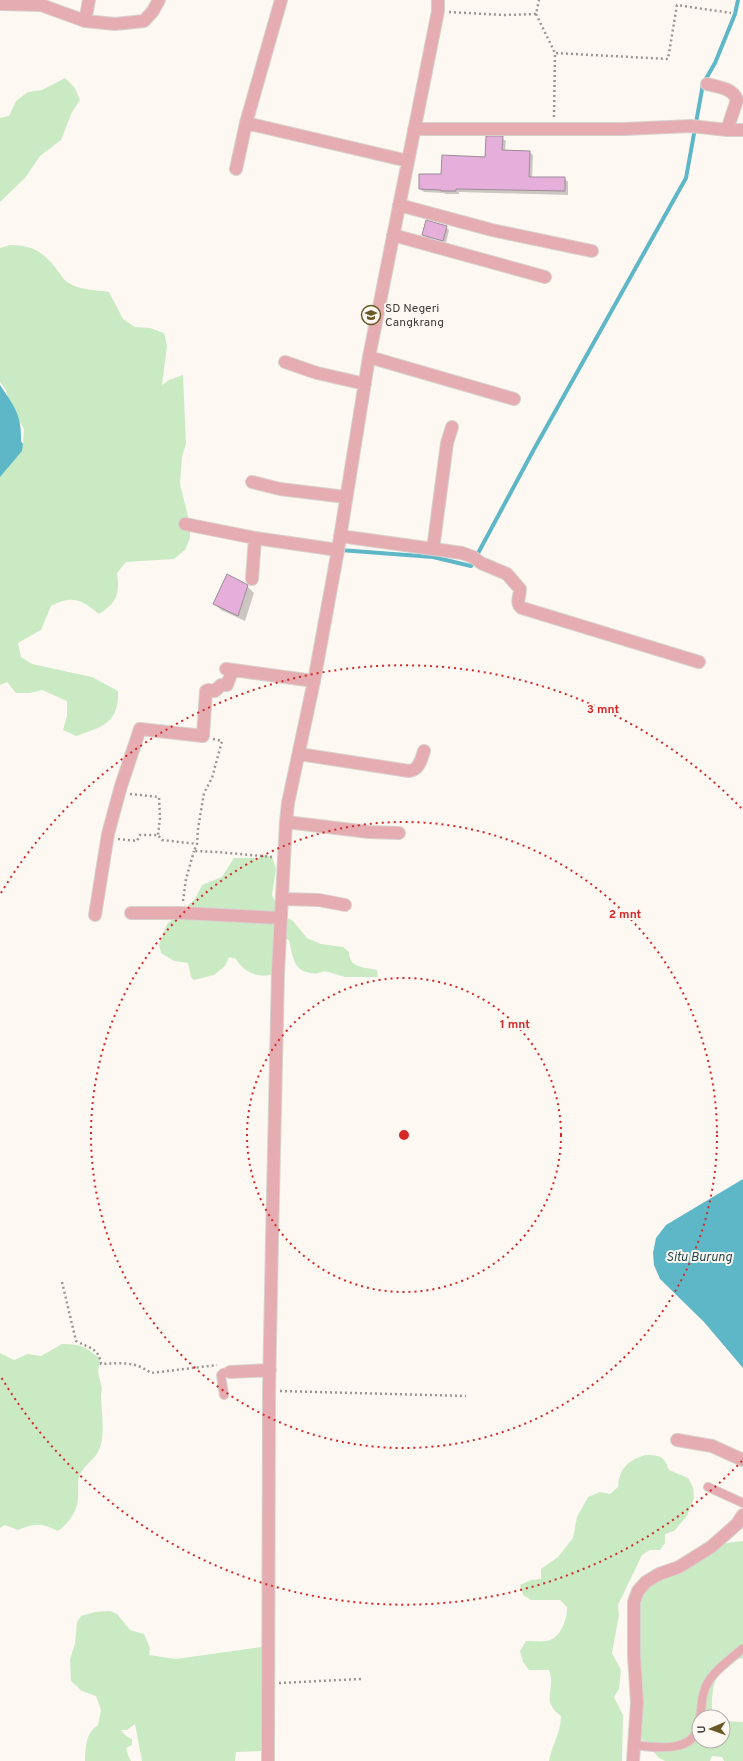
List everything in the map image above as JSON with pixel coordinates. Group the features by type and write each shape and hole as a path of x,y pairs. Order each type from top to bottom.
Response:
{"street":[{"path":"85,21 89,0"},
{"path":"0,4 19,2 41,5 85,21 115,24 144,21 153,11 159,0"},
{"path":"236,169 246,123 279,0"},
{"path":"268,1761 269,1391 264,1370 286,822 338,550 369,357 438,6"},
{"path":"707,84 732,91 736,95 737,100 727,130"},
{"path":"246,123 408,161"},
{"path":"414,130 624,129 697,126 727,130 743,130"},
{"path":"399,205 492,230 592,251"},
{"path":"393,235 545,277"},
{"path":"369,357 514,399"},
{"path":"285,362 318,373 365,384"},
{"path":"433,549 447,443 452,426"},
{"path":"252,482 280,489 346,497"},
{"path":"185,524 255,538 338,550"},
{"path":"340,536 473,556 481,563 507,574 520,589 518,602 522,608 699,662"},
{"path":"252,579 255,538"},
{"path":"95,915 108,838 119,793 140,729 203,736 206,691 216,692 221,685 227,685 229,670 314,681"},
{"path":"298,754 409,771 417,768 424,751"},
{"path":"286,822 369,832 399,833"},
{"path":"282,900 319,900 345,905"},
{"path":"132,913 182,913 281,918"},
{"path":"225,1368 264,1370"},
{"path":"677,1440 712,1446 743,1460"},
{"path":"633,1761 637,1703 634,1655 634,1602 638,1591 646,1582 659,1574 679,1567 711,1547 737,1524 743,1515"}],"lane":[{"path":"224,1395 221,1375 225,1368"},
{"path":"708,1487 743,1503"},
{"path":"701,1709 706,1684 742,1649"},
{"path":"635,1745 660,1748 674,1746 691,1740"}],"path":[{"path":"539,0 536,14 555,53 553,130"},
{"path":"555,53 668,59 677,5 731,13"},
{"path":"438,6 504,15 536,14"},
{"path":"182,913 186,879 197,844 204,793 212,778 222,741 203,736"},
{"path":"119,793 159,797 160,818 158,835 162,840 197,844"},
{"path":"108,838 137,841 140,835 158,835"},
{"path":"194,851 284,858"},
{"path":"62,1282 76,1341 96,1351 100,1356 101,1364 131,1363 142,1367 151,1373 225,1368"},
{"path":"269,1391 466,1396"},
{"path":"269,1684 361,1679"}],"green space":[{"path":"65,78 75,88 80,100 72,112 61,140 40,156 25,178 0,202 0,118 9,116 16,101 28,92 42,90"},
{"path":"10,245 24,246 41,253 50,261 62,277 72,285 109,292 123,319 135,327 150,328 164,333 167,346 162,385 169,380 183,375 186,444 182,457 180,484 190,524 190,538 185,550 174,559 126,562 117,573 118,587 116,597 110,606 105,610 99,614 81,602 76,600 65,600 51,606 41,630 18,643 21,657 32,664 92,677 118,691 116,710 108,722 94,730 76,736 63,730 67,716 67,701 42,690 30,693 16,693 7,682 0,685 0,473 23,444 24,429 9,404 6,390 0,382 0,248"},
{"path":"265,855 272,857 276,869 272,895 281,914 293,921 307,938 321,944 343,947 349,952 354,964 377,970 378,977 345,977 325,971 320,973 306,972 296,964 292,955 289,940 282,937 276,973 265,976 253,974 239,964 236,959 229,957 225,966 214,975 194,980 191,977 188,963 174,961 161,953 159,945 167,924 195,899 202,885 222,877 234,858 258,858"},
{"path":"62,1344 83,1347 100,1359 98,1372 102,1389 103,1430 99,1450 95,1457 83,1469 79,1477 77,1503 74,1512 69,1521 58,1531 43,1525 29,1526 18,1530 5,1525 0,1528 0,1353 14,1360 28,1354 41,1356"},
{"path":"645,1455 661,1457 669,1470 688,1478 693,1487 694,1498 687,1516 674,1531 665,1534 665,1543 660,1550 650,1550 642,1555 618,1605 619,1615 612,1653 621,1670 619,1689 614,1697 623,1715 622,1761 549,1761 561,1722 561,1716 551,1705 551,1677 549,1670 529,1670 523,1662 520,1651 526,1641 547,1641 555,1637 562,1628 567,1607 560,1600 531,1600 523,1595 520,1585 531,1580 541,1579 541,1569 558,1557 573,1538 577,1517 588,1497 600,1492 610,1494 618,1487 622,1470 629,1463"},
{"path":"743,1541 743,1658 728,1662 719,1672 712,1695 712,1709 691,1709 691,1749 731,1749 731,1721 743,1722 743,1761 724,1761 722,1757 712,1756 710,1761 665,1761 659,1758 639,1736 639,1618 641,1596 647,1587 664,1572 684,1570 695,1565 707,1549 718,1544"},
{"path":"110,1611 117,1614 130,1630 144,1634 150,1648 149,1655 176,1659 268,1646 263,1751 236,1752 235,1761 142,1761 135,1724 127,1730 121,1730 126,1736 132,1739 132,1745 126,1748 131,1761 85,1761 88,1736 98,1725 101,1710 96,1696 82,1691 71,1681 70,1659 75,1644 77,1622 81,1616 95,1612"}],"water":[{"path":"0,385 16,411 20,424 21,441 23,444 22,451 0,477"},
{"name":"Situ Burung","path":"743,1179 743,1368 704,1322 660,1279 654,1265 653,1253 656,1238 666,1225"}],"building":[{"path":"486,136 503,136 502,150 530,151 529,177 565,177 565,191 456,189 456,191 441,191 419,189 419,174 441,174 442,155 485,157"},
{"path":"426,220 447,226 443,241 422,235"},
{"path":"227,574 248,585 238,616 213,604"}],"waterway":[{"path":"476,557 533,451 686,178 703,84 715,63 735,14 738,0"},
{"path":"340,550 433,557 471,566 474,560"}],"place":[{"name":"SD Negeri Cangkrang","path":"371,315"}]}
